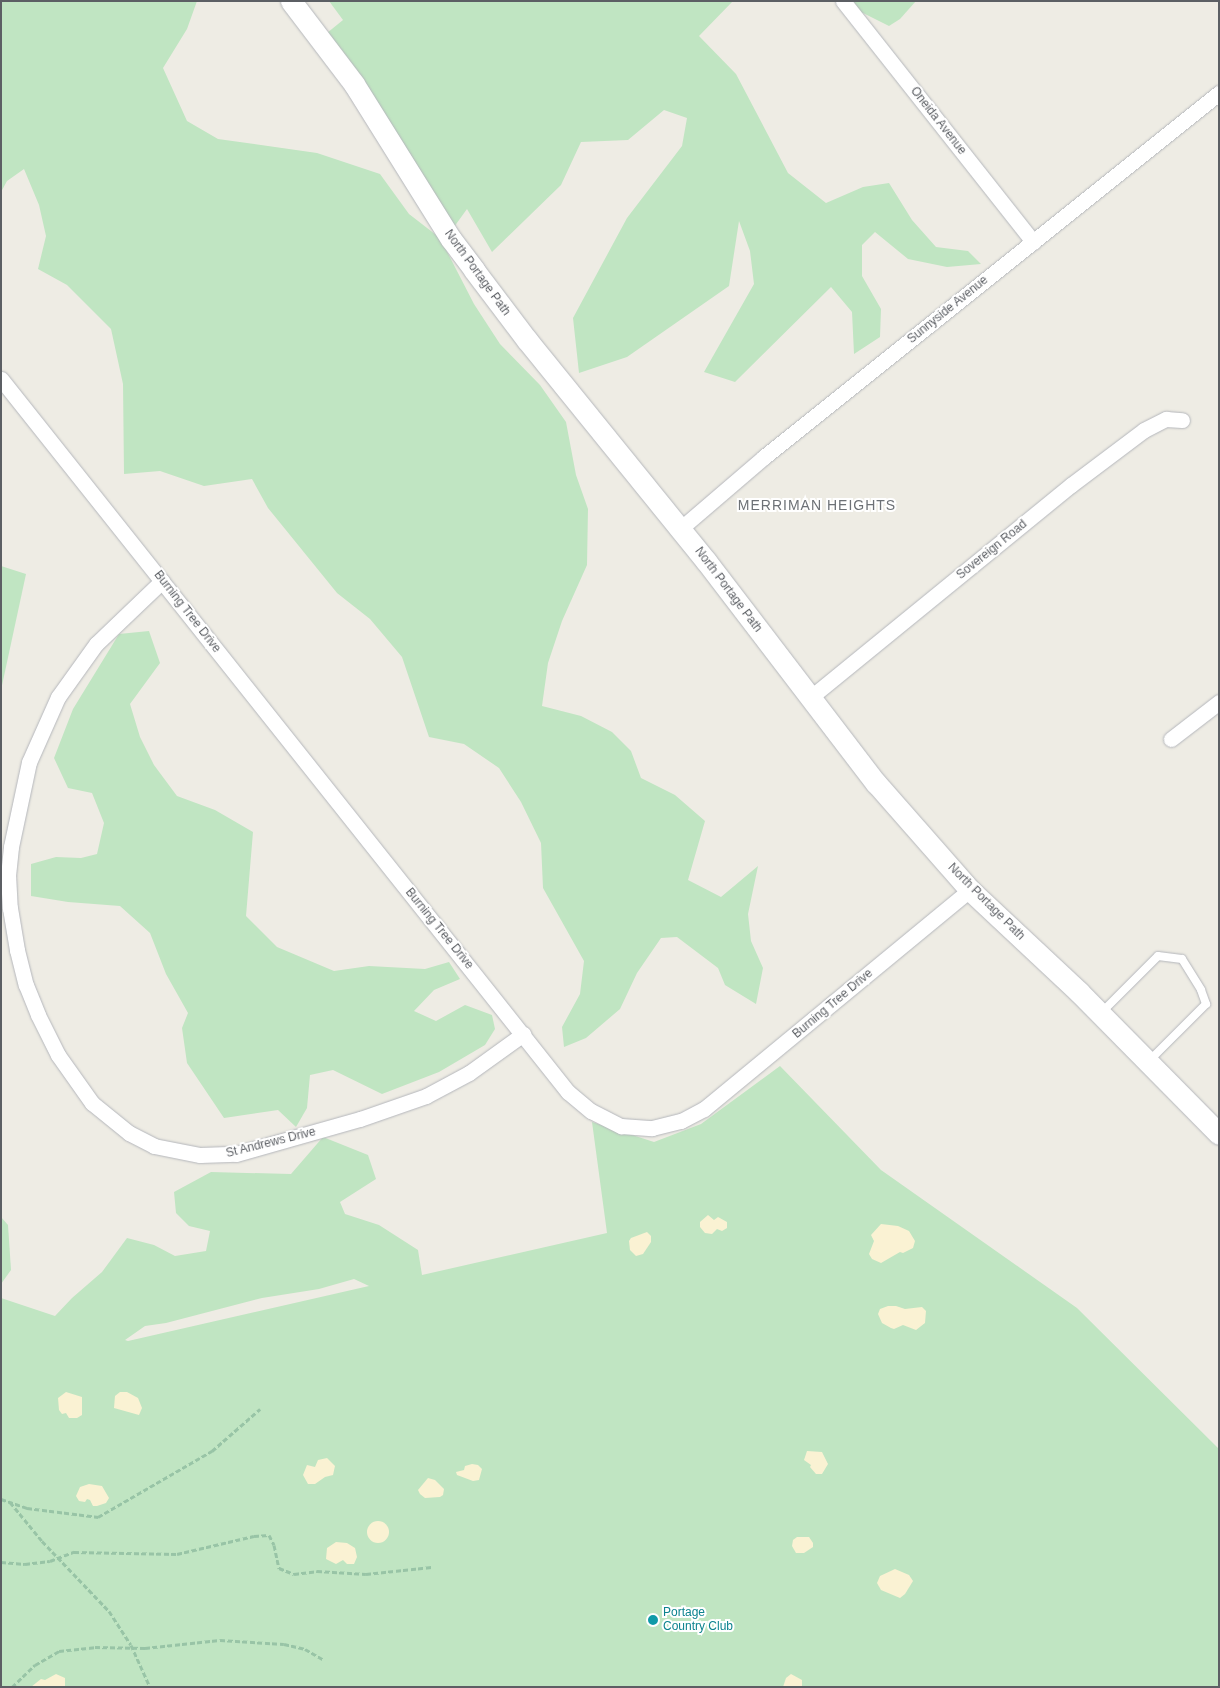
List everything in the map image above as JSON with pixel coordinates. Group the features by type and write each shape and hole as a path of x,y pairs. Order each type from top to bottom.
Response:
{"main road":[{"name":"North Portage Path","path":"291,1 354,84 451,239 474,270 527,340 680,529 811,696 876,783 970,890 1100,1014 1219,1134"}],"street":[{"name":"Oneida Avenue","path":"843,1 1033,242"},
{"name":"Sunnyside Avenue","path":"680,529 757,463 1219,93"},
{"name":"Burning Tree Drive","path":"1,379 568,1092 591,1111 621,1126 652,1128 681,1121 704,1109 740,1082 970,890"},
{"name":"Sovereign Road","path":"811,696 1071,485 1144,430 1166,420 1182,420"},
{"name":"St Andrews Drive","path":"162,581 96,644 58,697 29,762 11,847 8,874 10,908 17,950 26,985 38,1015 58,1055 92,1103 129,1134 154,1146 200,1155 236,1154 360,1119 426,1096 469,1073 523,1034"},
{"path":"1171,740 1219,702"}],"lane":[{"path":"1100,1014 1158,956 1182,959 1201,990 1206,1004 1148,1062"}],"path":[{"path":"1,1499 27,1508 98,1517 212,1451 260,1409"},
{"path":"10,1502 42,1540 109,1610 132,1648 150,1687"},
{"path":"1,1562 25,1564 74,1552 177,1554 254,1536 269,1535 274,1545 279,1568 294,1574 317,1571 366,1574 432,1567"},
{"path":"12,1687 35,1665 59,1652 95,1647 132,1648 220,1640 284,1644 305,1648 324,1660"}],"green space":[{"path":"1,1 197,1 187,29 163,68 187,121 218,139 317,153 380,174 409,214 440,238 474,304 500,344 540,385 566,422 576,475 588,509 587,565 562,621 548,663 542,706 581,716 612,732 631,751 641,778 675,795 705,821 688,880 721,897 758,866 748,914 751,941 763,968 756,1004 725,985 718,968 677,937 661,938 637,973 620,1009 586,1038 564,1047 562,1027 580,994 584,961 543,888 541,843 521,802 499,768 464,744 429,737 402,657 370,619 337,593 268,508 252,479 204,486 160,471 124,474 123,384 111,329 67,285 38,269 46,236 39,205 24,169 7,181 1,192"},
{"path":"329,1 733,1 699,36 736,74 788,173 826,203 863,187 889,183 912,220 936,247 968,251 981,264 947,267 908,259 875,232 862,245 862,276 881,309 880,337 854,354 852,312 831,287 735,382 704,372 754,284 750,251 739,221 729,286 627,357 579,373 573,318 627,218 682,146 687,118 664,110 628,140 581,142 561,185 492,252 467,209 454,227 327,33 343,20"},
{"path":"839,1 916,1 900,19 889,26"},
{"path":"1,566 26,574 1,690"},
{"path":"149,631 160,663 130,704 140,737 154,765 177,796 215,810 253,832 246,916 277,947 334,971 369,966 425,969 449,962 460,979 434,990 414,1011 436,1021 465,1005 492,1015 495,1029 485,1045 439,1072 382,1094 333,1070 310,1075 307,1108 296,1127 278,1110 224,1118 187,1063 182,1028 188,1013 166,974 150,933 120,906 68,902 31,896 31,864 56,857 81,858 97,854 104,823 92,793 68,788 54,758 73,709 119,634"},
{"name":"Portage Country Club","path":"780,1066 881,1170 1077,1308 1219,1449 1219,1687 1,1687 1,1298 55,1316 72,1298 102,1272 127,1238 154,1245 175,1256 206,1251 210,1231 189,1226 176,1213 174,1192 211,1172 291,1174 323,1137 368,1155 376,1179 340,1202 345,1214 379,1225 418,1250 422,1275 607,1233 592,1122 654,1142 701,1124","holes":["354,1279 369,1286 128,1341 125,1340 145,1326 166,1323 262,1298 319,1289"]},
{"path":"1,1217 8,1225 11,1270 1,1284"}],"sand":[{"path":"708,1215 714,1220 718,1217 727,1222 727,1228 722,1231 717,1229 712,1234 705,1233 700,1227 700,1222"},
{"path":"881,1224 898,1226 909,1231 915,1241 913,1248 903,1253 900,1252 881,1263 872,1259 869,1254 874,1241 871,1235"},
{"path":"647,1232 651,1236 651,1242 643,1254 636,1256 630,1250 629,1241 631,1238"},
{"path":"888,1306 905,1309 922,1307 926,1311 925,1323 916,1330 903,1325 894,1329 891,1328 882,1323 878,1314 880,1309"},
{"path":"66,1392 82,1397 82,1415 77,1418 69,1418 66,1413 62,1414 59,1410 58,1398"},
{"path":"120,1392 127,1392 138,1398 142,1408 139,1415 114,1408 115,1396"},
{"path":"807,1451 822,1452 828,1464 822,1474 816,1474 810,1467 811,1465 804,1460"},
{"path":"327,1458 335,1466 333,1475 325,1477 315,1484 308,1484 303,1475 307,1465 315,1467 318,1460"},
{"path":"478,1465 482,1469 479,1480 473,1481 457,1475 456,1472 464,1470 465,1466"},
{"path":"428,1478 435,1480 444,1489 443,1495 425,1498 420,1494 418,1490"},
{"path":"89,1484 102,1486 109,1498 106,1503 93,1506 90,1500 87,1499 85,1502 79,1501 76,1496 80,1487"},
{"path":"374,1521 382,1521 389,1528 389,1536 382,1543 374,1543 367,1536 367,1528"},
{"path":"797,1537 809,1537 813,1547 804,1553 796,1553 792,1546 793,1540"},
{"path":"336,1542 347,1543 355,1548 357,1557 354,1564 347,1564 343,1560 336,1564 326,1559 327,1548"},
{"path":"895,1569 909,1575 913,1581 905,1594 900,1598 881,1590 877,1583 880,1576"},
{"path":"56,1674 65,1678 65,1687 31,1687 41,1679 45,1680"},
{"path":"791,1674 802,1680 802,1687 783,1687 786,1678"}],"place":[{"name":"Portage Country Club","path":"653,1620"}],"district":[{"name":"MERRIMAN HEIGHTS","path":"817,505"}]}
